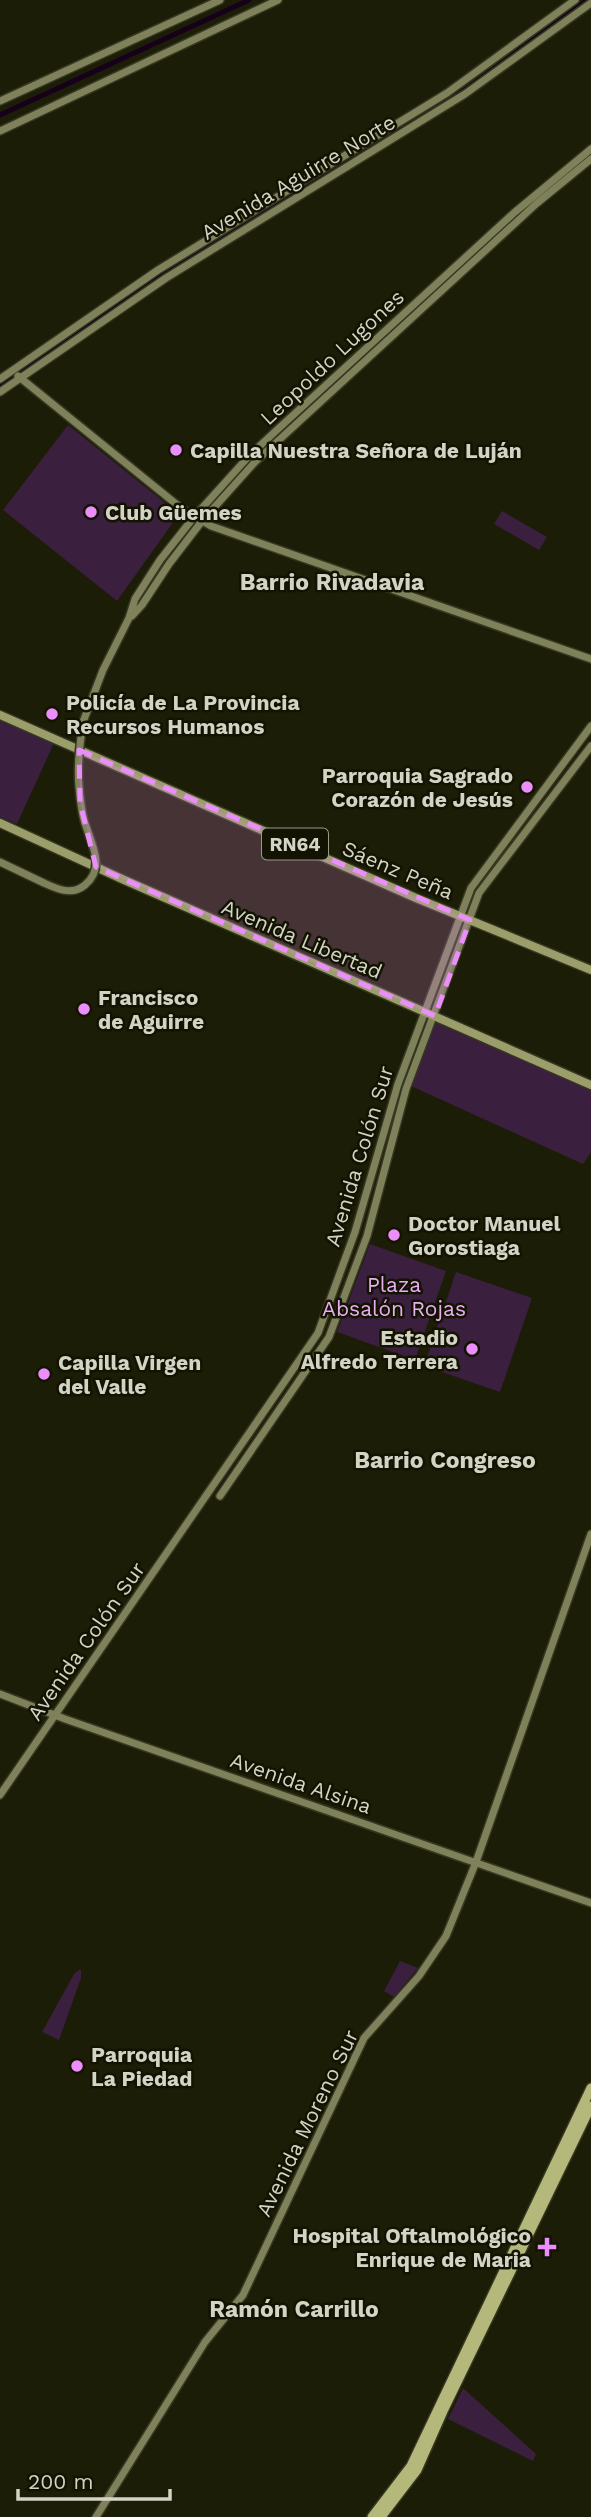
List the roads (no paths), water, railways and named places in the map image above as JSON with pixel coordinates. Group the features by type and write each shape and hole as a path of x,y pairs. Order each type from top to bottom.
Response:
{"highway":[{"path":"372,2517 411,2466 591,2088"},
{"path":"381,2517 417,2470 591,2106"}],"main road":[{"path":"0,101 220,0"},
{"path":"0,131 278,0"},
{"name":"Avenida Aguirre Norte","path":"16,375 158,270 447,93 575,0"},
{"name":"Avenida Aguirre Norte","path":"16,375 166,278 465,94 591,3"},
{"name":"Leopoldo Lugones","path":"0,862 56,888 75,890 86,884 96,868 97,859 83,817 78,786 83,722 103,670 129,618 142,605 198,519 278,429 515,212 591,149"},
{"name":"Leopoldo Lugones","path":"198,519 286,433 536,204 591,159"},
{"path":"0,379 16,375"},
{"path":"0,392 16,375"},
{"path":"16,375 198,519 591,659"},
{"name":"Sáenz Peña","path":"0,715 416,898 591,970"},
{"name":"Avenida Colón Sur","path":"0,1795 318,1333 355,1232 391,1106 473,885 591,726"},
{"name":"Avenida Colón Sur","path":"220,1496 329,1337 367,1236 406,1090 481,890 591,746"},
{"name":"Avenida Libertad","path":"0,823 591,1085"},
{"name":"Avenida Moreno Sur","path":"96,2517 205,2342 243,2295 361,2043 419,1976 441,1945 457,1914 591,1534"},
{"name":"Avenida Alsina","path":"0,1694 591,1903"}],"waterway":[{"path":"0,115 249,0"},
{"path":"0,385 150,281 456,95 585,0"}],"place":[{"name":"Capilla Nuestra Señora de Luján","path":"176,450"},
{"name":"Club Güemes","path":"91,512"},
{"name":"Policía de La Provincia Recursos Humanos","path":"52,714"},
{"name":"Parroquia Sagrado Corazón de Jesús","path":"527,787"},
{"name":"Francisco de Aguirre","path":"84,1009"},
{"name":"Doctor Manuel Gorostiaga","path":"394,1235"},
{"name":"Estadio Alfredo Terrera","path":"472,1349"},
{"name":"Capilla Virgen del Valle","path":"44,1374"},
{"name":"Parroquia La Piedad","path":"77,2066"},
{"name":"Hospital Oftalmológico Enrique de Maria","path":"547,2247"}],"district":[{"name":"Barrio Rivadavia","path":"332,582"},
{"name":"Barrio Congreso","path":"445,1460"},
{"name":"Ramón Carrillo","path":"294,2309"}],"park label":[{"name":"Plaza Absalón Rojas","path":"394,1296"}]}
